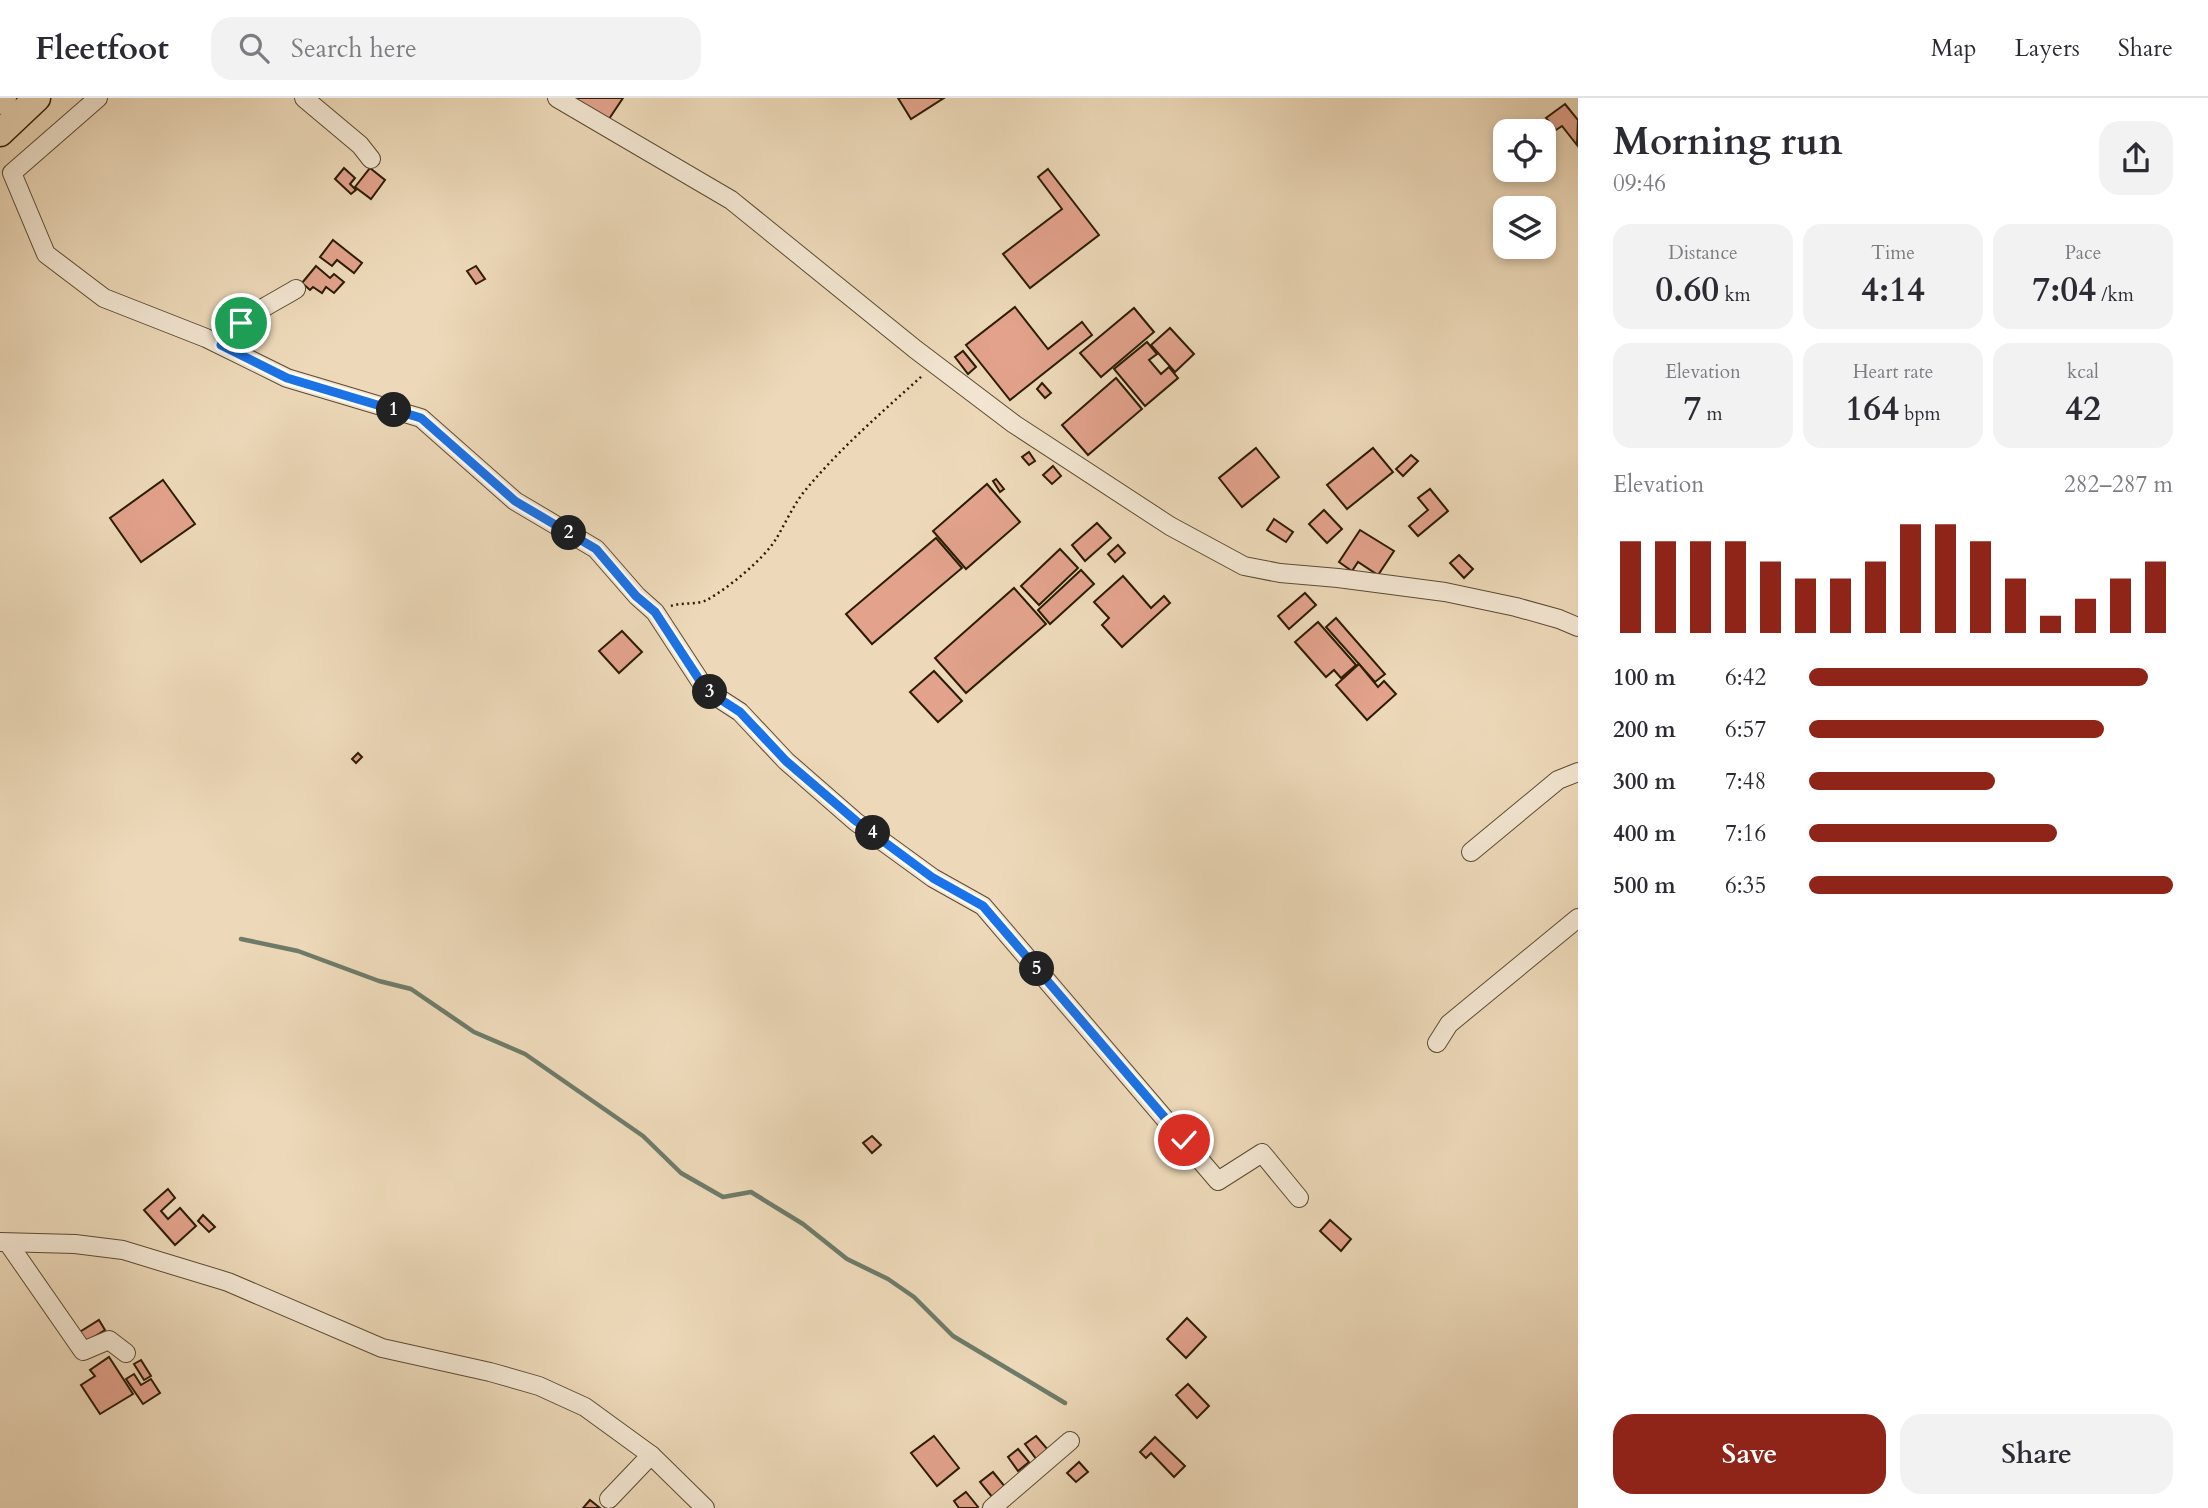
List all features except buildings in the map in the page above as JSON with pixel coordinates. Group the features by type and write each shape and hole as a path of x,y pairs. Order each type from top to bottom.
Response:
{"highway":[{"path":"0,133 37,98"}],"street":[{"path":"98,98 12,173 46,254 104,298 221,345 287,378 421,418 515,501 596,549 636,596 655,612 706,690 740,712 786,761 856,821 933,878 983,906 1218,1181 1262,1153 1299,1198"},
{"path":"304,98 360,145 371,159"},
{"path":"557,98 731,200 1014,424 1158,519 1244,566 1280,573 1445,592 1516,607 1578,627"},
{"path":"221,345 241,323 296,289"},
{"path":"1471,852 1558,779 1578,772"},
{"path":"1437,1043 1449,1024 1578,918"},
{"path":"4,1242 83,1352 109,1340 126,1353"},
{"path":"4,1242 75,1244 122,1250 228,1282 382,1348 490,1372 538,1386 585,1407 651,1455 705,1508"},
{"path":"992,1508 1070,1441"},
{"path":"609,1499 651,1455"}],"path":[{"path":"655,612 682,602 705,601 747,570 775,541 785,519 804,492 860,432 935,364"}],"waterway":[{"path":"241,939 298,951 379,981 411,989 474,1032 525,1054 643,1136 681,1173 723,1197 751,1192 803,1224 847,1259 888,1279 914,1297 953,1336 1065,1403"}],"route":[{"path":"241,323 221,345 287,378 421,418 515,501 596,549 636,596 655,612 706,690 740,712 786,761 856,821 933,878 983,906 1184,1140"}]}
